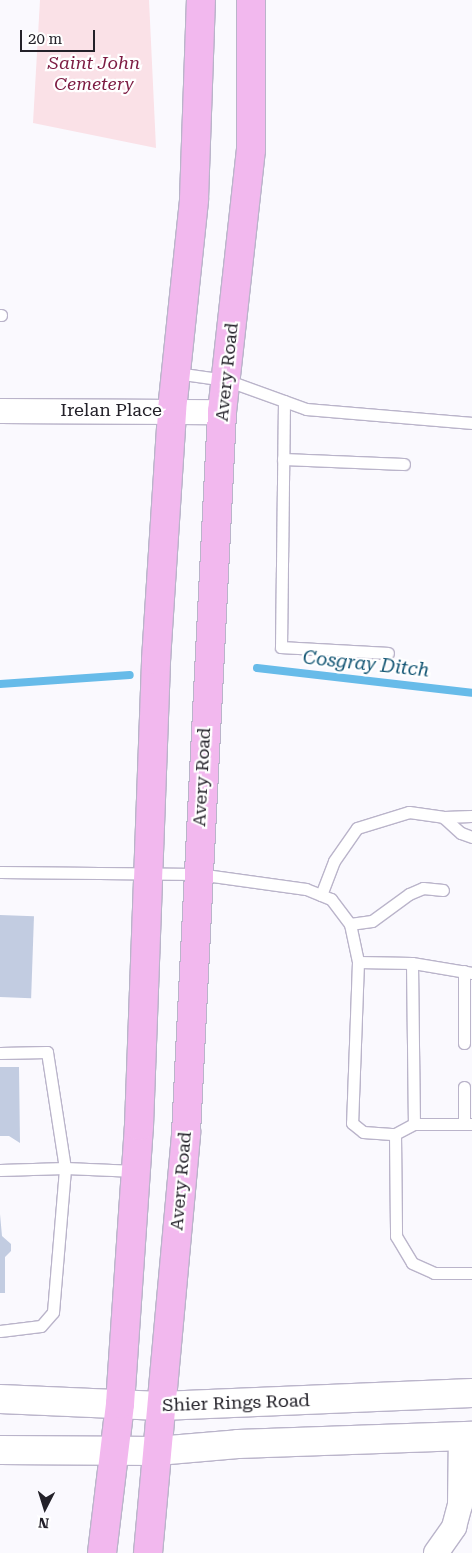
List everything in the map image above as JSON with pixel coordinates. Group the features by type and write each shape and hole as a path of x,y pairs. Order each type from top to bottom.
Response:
{"main road":[{"path":"102,1553 119,1409 136,1170 156,660 172,410 194,199 200,0"},
{"name":"Avery Road","path":"148,1553 186,1133 222,412 251,150 251,0"},
{"name":"Shier Rings Road","path":"0,1399 119,1409 472,1393"},
{"path":"0,1411 119,1409"},
{"path":"0,1450 157,1451 238,1444 466,1436"}],"street":[{"name":"Irelan Place","path":"0,411 172,410 222,412"},
{"path":"438,1552 454,1527 460,1505 466,1436"}],"lane":[{"path":"176,373 226,380 306,409 472,423"},
{"path":"284,401 281,647 388,653"},
{"path":"283,458 404,464"},
{"path":"321,895 334,861 357,828 409,812 443,817 464,814 472,816"},
{"path":"443,817 461,833 472,837"},
{"path":"0,872 198,874 306,889 331,899 350,924 358,962 352,1123 363,1132 395,1134 414,1124 468,1124 464,1087"},
{"path":"350,924 372,921 409,894 423,888 443,890"},
{"path":"358,962 412,963 468,972 464,1043"},
{"path":"412,963 414,1124"},
{"path":"0,1053 47,1052 65,1168 53,1312 41,1326 0,1331"},
{"path":"395,1134 396,1236 412,1263 434,1273 472,1273"},
{"path":"0,1170 65,1168 136,1170"}],"green space":[{"name":"Saint John Cemetery","path":"40,0 149,0 156,148 33,123"}],"building":[{"path":"0,915 34,916 31,998 0,997"},
{"path":"0,1067 19,1067 20,1143 9,1136 0,1136"},
{"path":"0,1214 2,1236 11,1244 11,1251 5,1257 5,1293 0,1293"}],"waterway":[{"name":"Cosgray Ditch","path":"257,668 472,693"},
{"name":"Cosgray Ditch","path":"0,684 130,675"}]}
